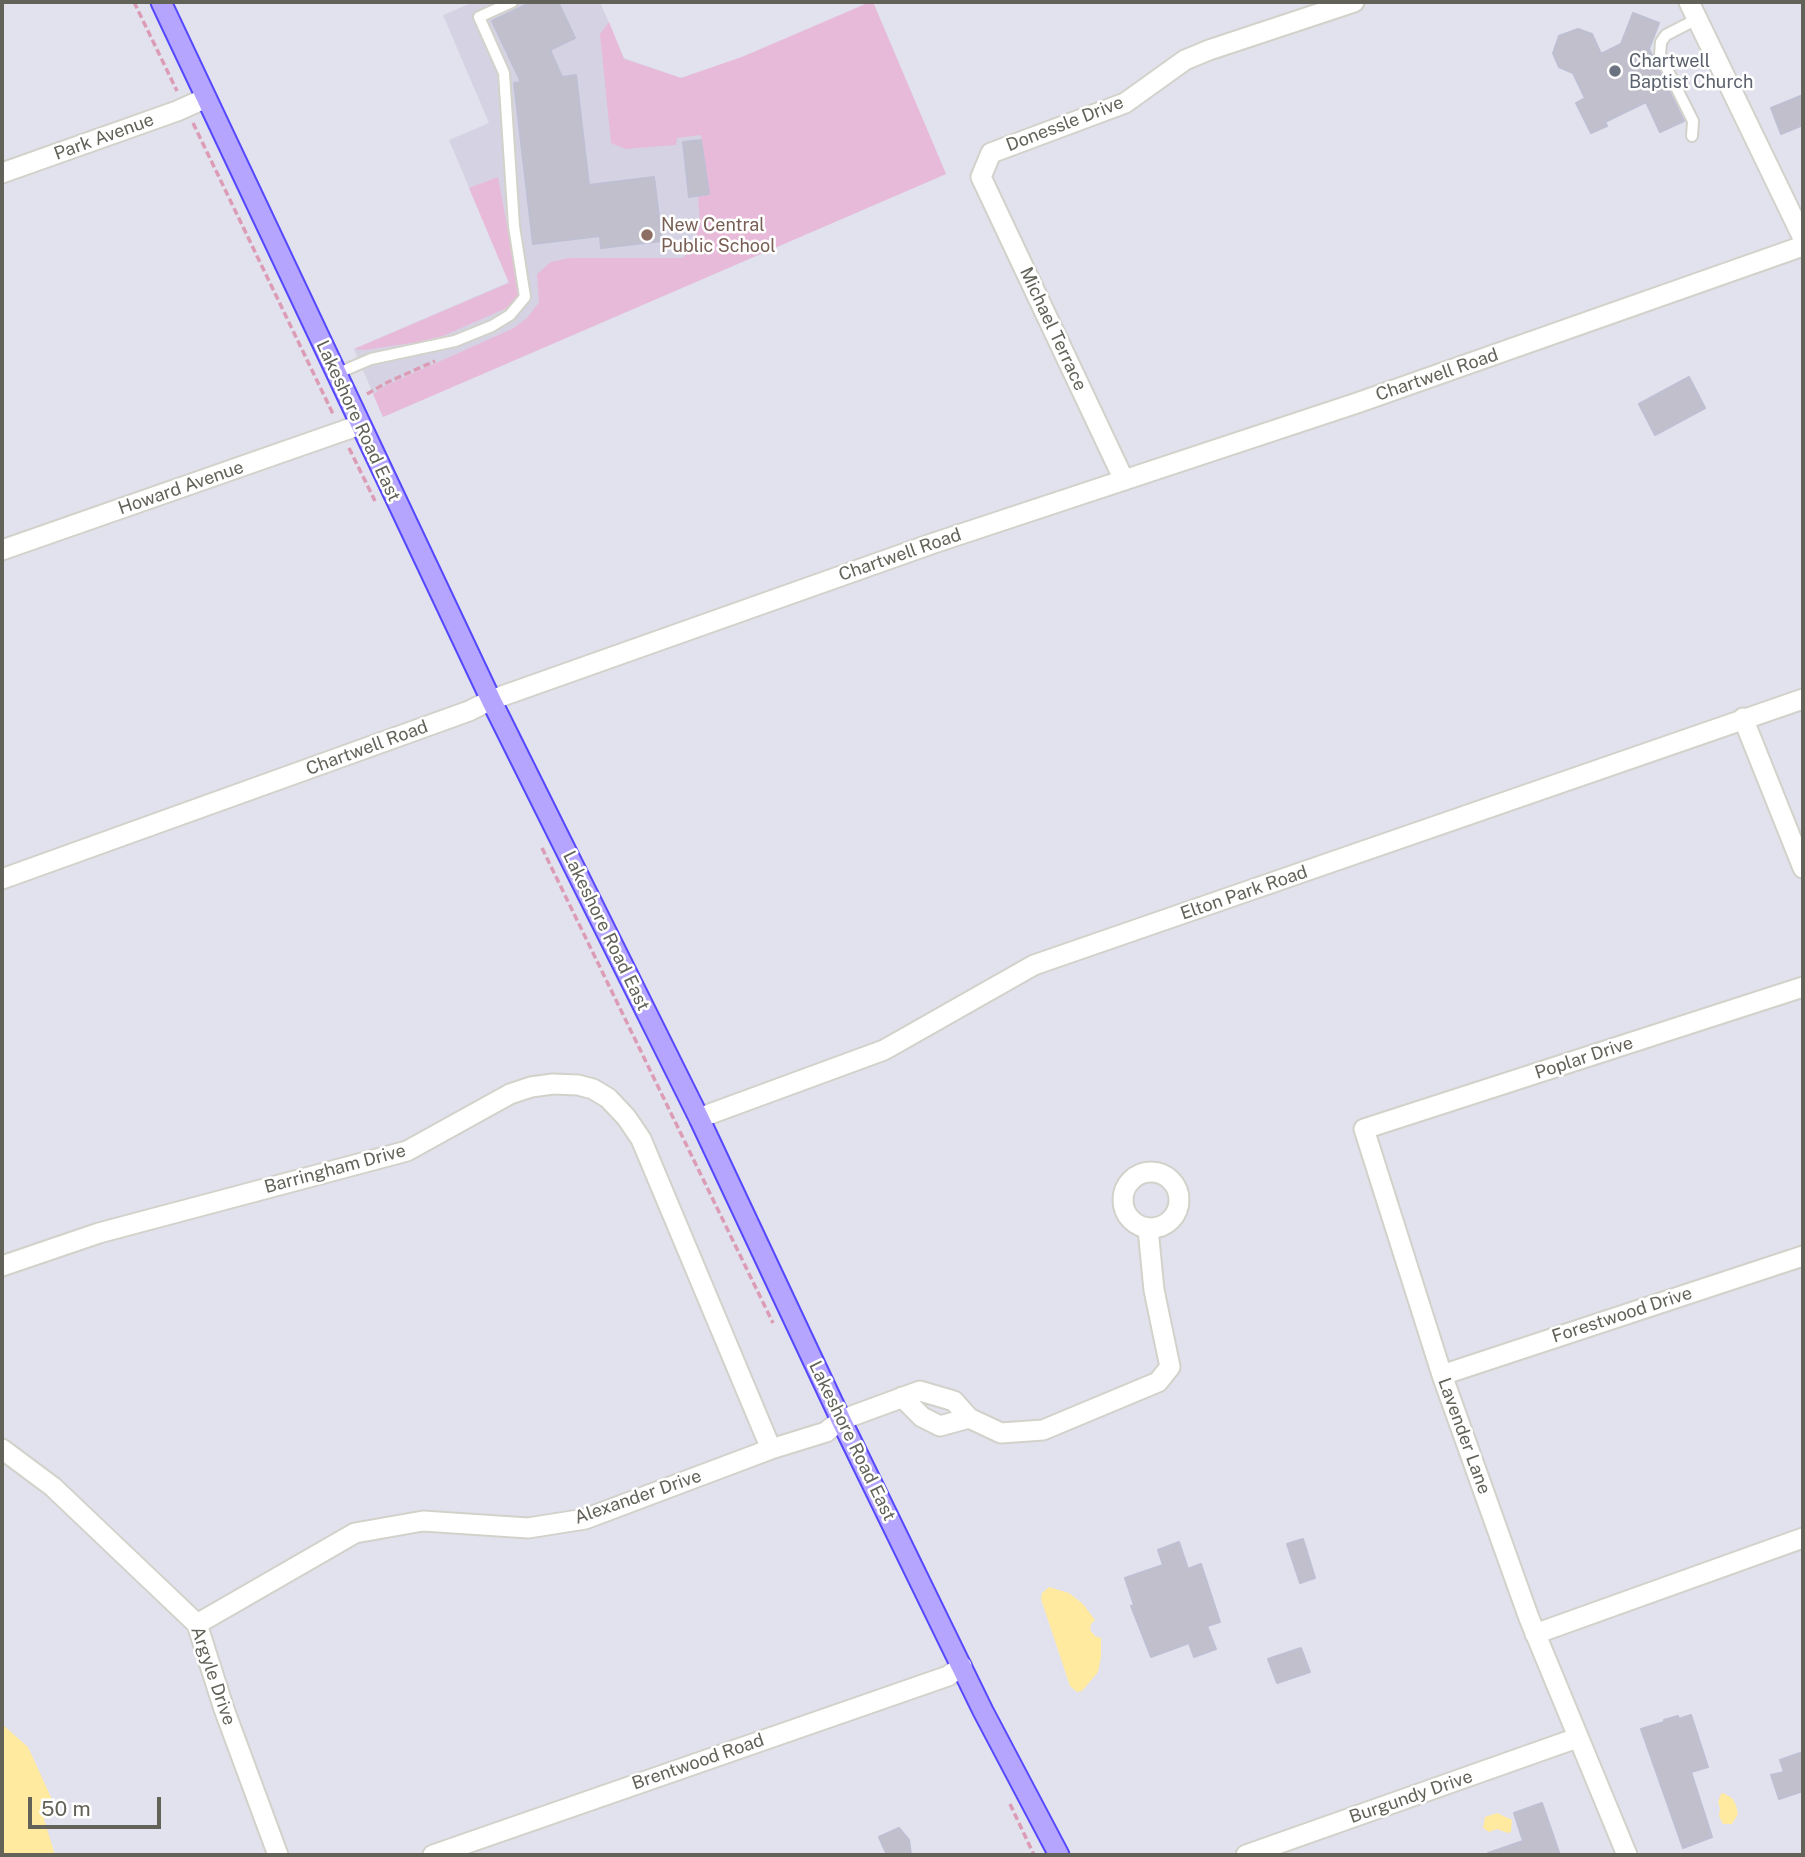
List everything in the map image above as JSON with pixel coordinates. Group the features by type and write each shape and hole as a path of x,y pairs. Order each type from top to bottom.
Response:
{"main road":[{"name":"Lakeshore Road East","path":"161,2 350,404 351,429 491,700 699,1118 841,1420 1059,1855"}],"street":[{"name":"Donessle Drive","path":"982,177 991,153 1125,103 1185,61 1209,50 1354,2"},
{"path":"1693,11 1803,238"},
{"name":"Park Avenue","path":"2,173 185,108 206,98"},
{"name":"Michael Terrace","path":"982,177 1124,480"},
{"name":"Chartwell Road","path":"2,879 475,709 491,700 934,543 1357,403 1803,246"},
{"name":"Howard Avenue","path":"2,550 351,429"},
{"name":"Elton Park Road","path":"699,1118 884,1050 1034,965 1803,699"},
{"path":"1743,718 1803,869"},
{"name":"Poplar Drive","path":"1364,1129 1803,987"},
{"name":"Barringham Drive","path":"2,1266 99,1233 407,1151 510,1094 531,1087 553,1084 585,1087 608,1098 626,1117 641,1139 771,1449"},
{"name":"Lavender Lane","path":"1364,1129 1441,1375 1535,1634 1627,1855"},
{"name":"Alexander Drive","path":"197,1624 355,1533 423,1521 528,1528 585,1519 771,1449 826,1432 841,1420 920,1391 954,1401 969,1418 1001,1433 1043,1430 1158,1382 1171,1367 1154,1290 1148,1229"},
{"name":"Forestwood Drive","path":"1441,1375 1803,1256"},
{"path":"902,1397 922,1417 940,1426 969,1418"},
{"name":"Argyle Drive","path":"2,1450 53,1487 197,1624 224,1709 278,1855"},
{"path":"1535,1634 1803,1538"},
{"name":"Brentwood Road","path":"433,1855 948,1676 962,1666"},
{"name":"Burgundy Drive","path":"1246,1855 1577,1738"}],"lane":[{"path":"336,374 371,359 455,341 492,326 510,315 525,297 514,226 504,73 479,17 512,2"},
{"path":"1692,136 1693,121 1660,55 1661,42 1666,35 1693,11"}],"path":[{"path":"134,2 185,108 351,429 378,508"},
{"path":"350,404 388,382 445,356"}],"shaded area":[{"name":"New Central Public School","path":"474,2 600,2 624,58 681,78 742,57 873,2 946,174 383,417 354,349 509,282 449,140 489,123 443,15"},
{"path":"873,2 946,174 383,417 373,394 387,385 514,328 528,317 539,302 537,274 551,262 569,258 683,258 692,247 700,225 698,196 708,194 701,135 677,138 676,145 625,149 611,143 600,34 609,22 624,59 681,78 742,57"},
{"path":"498,177 519,290 517,298 509,307 443,336 365,350 354,349 509,283 469,188"},
{"path":"1049,1587 1069,1593 1083,1604 1095,1620 1090,1630 1101,1638 1098,1672 1082,1691 1077,1692 1070,1686 1041,1599 1042,1593"},
{"path":"2,1724 28,1747 55,1806 44,1819 55,1855 2,1855"},
{"path":"1723,1793 1732,1798 1736,1805 1738,1814 1732,1824 1723,1824 1719,1816 1718,1802"},
{"path":"1497,1813 1512,1820 1511,1832 1497,1829 1489,1832 1483,1828 1485,1817"}],"building":[{"path":"532,2 558,2 575,38 550,50 562,77 576,75 589,185 654,177 662,241 601,248 600,236 533,244 514,83 521,82 492,21"},
{"name":"Chartwell Baptist Church","path":"1633,13 1659,23 1649,49 1684,121 1660,132 1646,102 1605,122 1607,126 1591,133 1576,103 1585,98 1573,73 1559,67 1553,53 1559,36 1578,29 1592,34 1601,54 1621,44"},
{"path":"1803,95 1803,125 1781,134 1771,108"},
{"path":"701,140 709,194 689,197 683,142"},
{"path":"1689,377 1705,408 1655,435 1639,404"},
{"path":"1303,1539 1315,1578 1300,1583 1287,1544"},
{"path":"1179,1542 1188,1569 1201,1564 1220,1622 1207,1626 1216,1649 1194,1657 1189,1643 1151,1657 1131,1606 1134,1605 1125,1578 1163,1565 1158,1550"},
{"path":"1301,1648 1310,1672 1277,1683 1268,1659"},
{"path":"1691,1715 1708,1767 1691,1772 1712,1837 1683,1848 1641,1729 1678,1716 1679,1719"},
{"path":"1803,1752 1803,1791 1779,1799 1771,1775 1784,1772 1780,1760"},
{"path":"1542,1803 1560,1855 1489,1855 1488,1853 1523,1841 1514,1813"},
{"path":"899,1828 909,1840 911,1855 887,1855 879,1837"}],"place":[{"name":"Chartwell Baptist Church","path":"1615,71"},
{"name":"New Central Public School","path":"647,235"}]}
